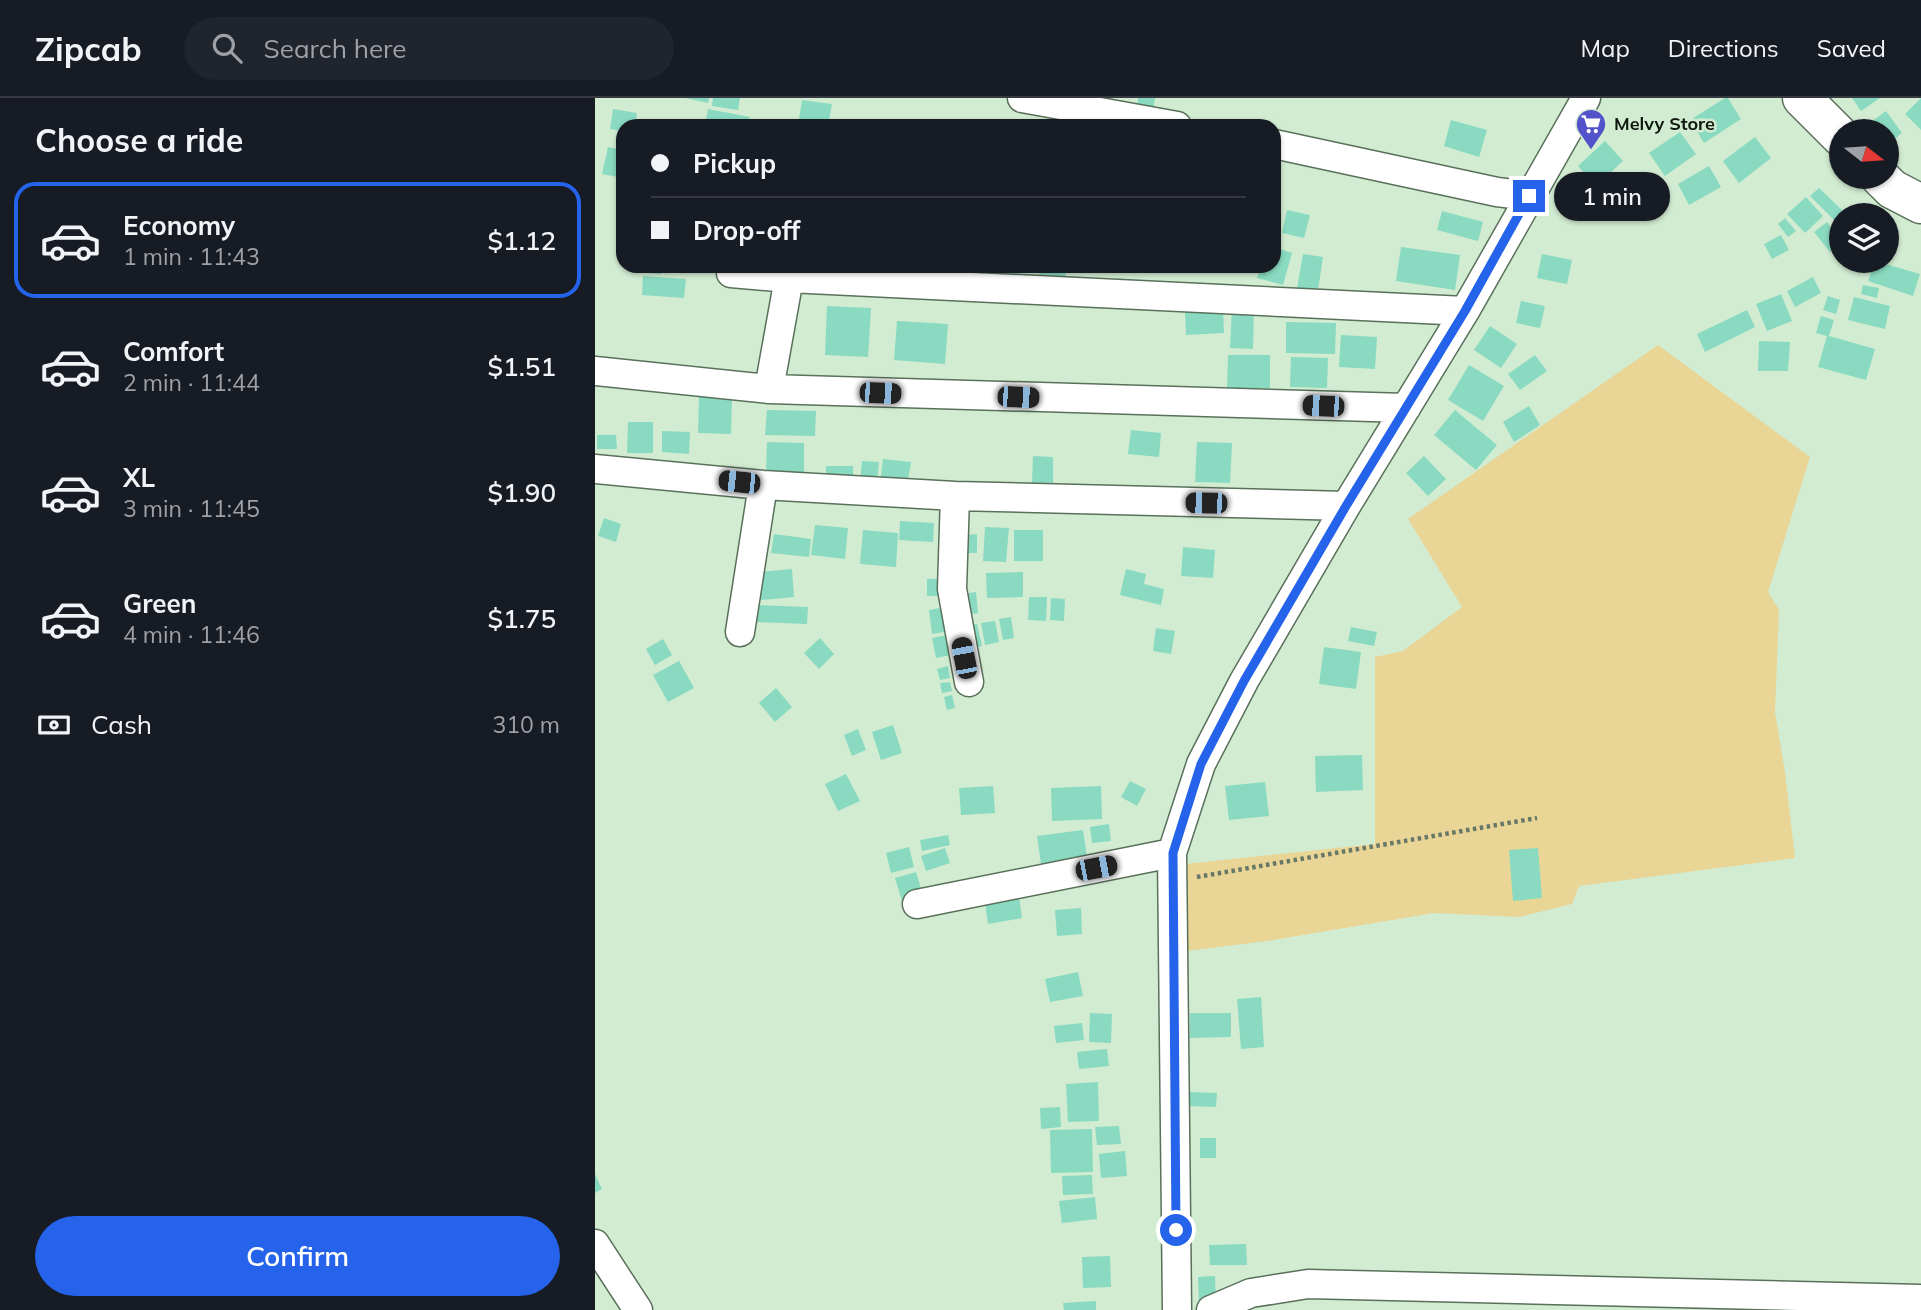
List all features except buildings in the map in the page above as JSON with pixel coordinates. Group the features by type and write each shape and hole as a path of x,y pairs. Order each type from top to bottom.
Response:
{"street":[{"path":"1022,98 1138,119"},
{"path":"1177,1310 1173,853 1201,764 1244,681 1346,506 1465,311 1586,98"},
{"path":"1803,98 1829,125"},
{"path":"1281,146 1497,192 1529,196"},
{"path":"1894,189 1921,204"},
{"path":"730,273 1465,311"},
{"path":"769,389 789,278"},
{"path":"595,371 769,389 1406,408"},
{"path":"595,469 763,485 955,496 1346,506"},
{"path":"740,632 763,485"},
{"path":"955,496 951,589 969,681"},
{"path":"917,904 1173,853"},
{"path":"595,1244 638,1310"},
{"path":"1211,1310 1251,1293 1308,1284 1921,1299"}],"path":[{"path":"1173,881 1537,818"}],"shaded area":[{"path":"1658,345 1810,457 1768,592 1779,610 1775,712 1795,858 1579,886 1572,904 1519,917 1434,913 1267,941 1187,951 1176,865 1375,844 1375,657 1403,651 1462,607 1408,519"}],"place":[{"name":"Melvy Store","path":"1591,151"}],"route":[{"path":"1176,1230 1173,853 1201,764 1244,681 1346,506 1465,311 1529,196"}]}
